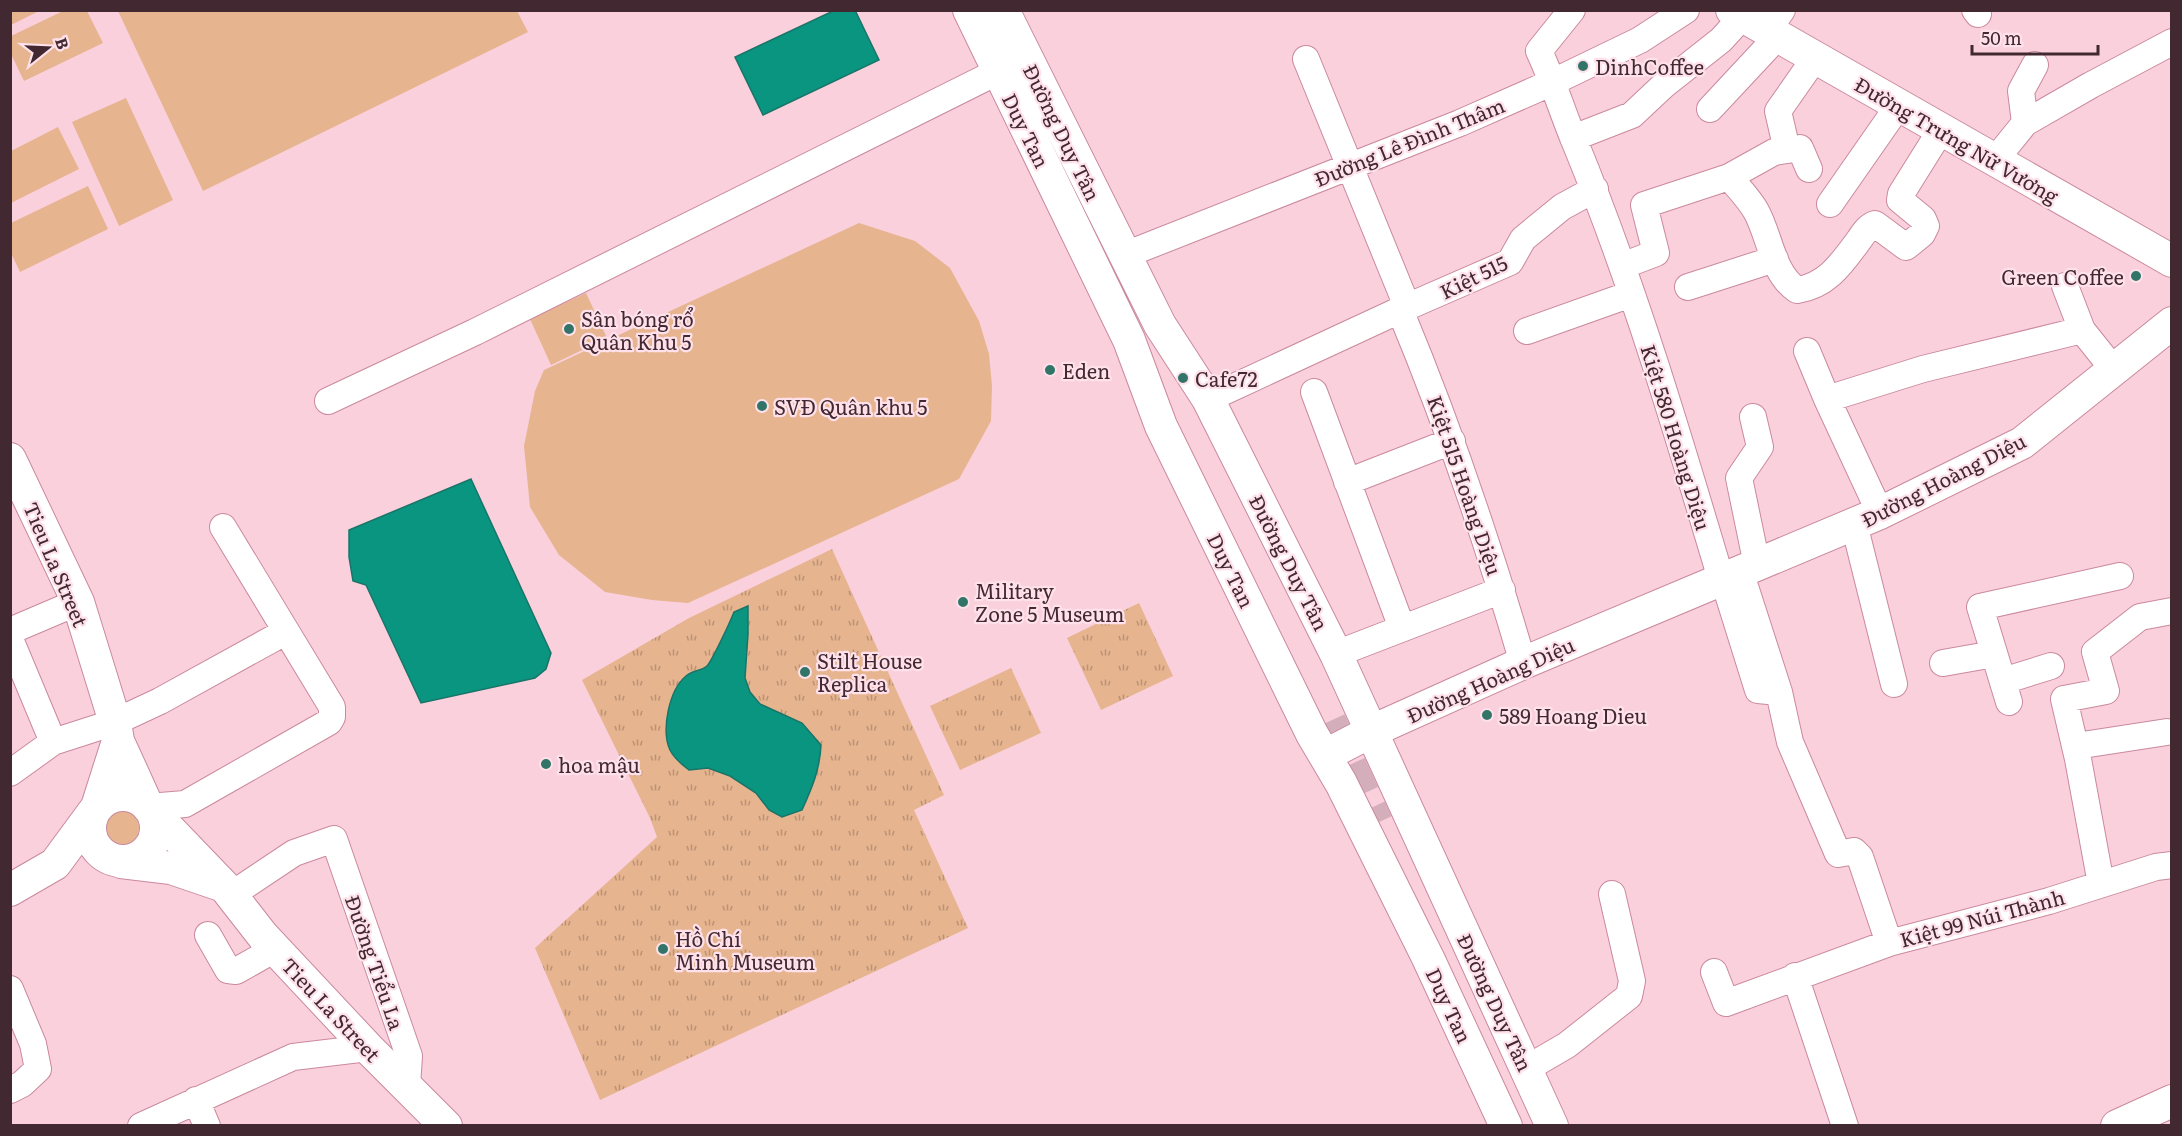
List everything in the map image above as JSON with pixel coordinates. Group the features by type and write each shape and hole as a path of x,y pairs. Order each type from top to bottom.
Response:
{"main road":[{"name":"Duy Tan","path":"969,10 1129,339 1161,426 1312,734 1326,755 1428,958 1506,1125"},
{"name":"Đường Duy Tân","path":"1003,10 1160,325 1208,399 1336,654 1552,1125"},
{"name":"Đường Trưng Nữ Vương","path":"1760,21 1815,58 2172,261"},
{"name":"Đường Hoàng Diệu","path":"1326,755 1372,731 1523,663 1867,518 2022,443 2172,323"},
{"path":"1129,339 1177,414 1338,716 1193,406 1160,325"},
{"name":"Tieu La Street","path":"10,459 78,602 116,731 148,807 227,890 275,949 368,1048 446,1125"},
{"path":"116,731 89,828 96,848 103,856 124,862"},
{"path":"10,890 55,864 96,807 104,801 122,795 132,796 148,807 155,819 154,839 142,855 134,860 55,864"},
{"name":"Tieu La Street","path":"124,862 191,873 227,890"},
{"path":"1459,1025 1498,1006"},
{"path":"2117,1125 2172,1101"}],"street":[{"name":"Kiệt 580 Hoàng Diệu","path":"1572,10 1539,51 1595,189 1669,403 1735,573"},
{"name":"Đường Lê Đình Thâm","path":"1125,255 1460,123 1640,40 1686,10"},
{"path":"1710,110 1760,21"},
{"path":"1573,138 1632,115 1664,85 1721,40 1760,21"},
{"path":"1995,160 2025,123 2172,42"},
{"path":"328,401 475,332 1026,58"},
{"path":"1787,150 1778,111 1815,58"},
{"name":"Kiệt 515 Hoàng Diệu","path":"1306,59 1404,299 1400,310 1452,441 1502,590 1523,663"},
{"path":"2025,123 2021,91 2035,65"},
{"path":"1830,204 1899,105"},
{"path":"1729,177 1756,210 1775,259 1790,285 1797,290 1810,288 1828,278 1846,259 1869,226 1875,224 1906,247 1922,234 1926,226 1923,219 1900,200 1901,194 1941,130"},
{"path":"1622,266 1656,253 1644,205 1729,177 1774,152 1800,148 1809,168"},
{"name":"Kiệt 515","path":"1208,399 1510,262 1523,239 1562,207 1595,189"},
{"path":"1688,287 1775,259"},
{"path":"2066,286 2082,330 2114,370"},
{"path":"1527,331 1631,294"},
{"path":"1827,399 1923,369 2082,330"},
{"path":"1807,351 1827,399 1867,518 1894,684"},
{"path":"1314,392 1402,628"},
{"path":"1754,417 1760,447 1739,478 1735,573 1758,690 1779,692 1790,742 1815,804 1838,854 1854,851 1860,857 1889,942"},
{"path":"1347,482 1452,441"},
{"path":"148,807 185,804 329,722 332,717 332,707 223,527"},
{"path":"2051,666 2006,692 1980,607 2120,576"},
{"path":"1336,654 1502,590"},
{"path":"10,631 78,602"},
{"path":"2101,884 2076,747 2064,699 2106,691 2095,652 2140,617 2172,611"},
{"path":"10,773 53,742 116,731 160,701 285,632"},
{"path":"10,639 53,742"},
{"path":"1943,663 1994,654"},
{"path":"2076,747 2167,732"},
{"name":"Đường Tiểu La","path":"227,890 294,853 334,839 409,1056 407,1086"},
{"name":"Kiệt 99 Núi Thành","path":"1714,972 1726,1002 1889,942 2049,900 2156,867 2172,865"},
{"path":"1526,1069 1567,1045 1629,996 1632,981 1612,894"},
{"path":"208,935 228,970 236,971 275,949"},
{"path":"1795,976 1845,1125"},
{"path":"10,989 33,1044 38,1070 22,1084 10,1090"},
{"path":"141,1125 293,1057 368,1048"},
{"path":"196,1100 207,1125"}],"green space":[{"path":"11,10 39,10 39,11 11,25"},
{"path":"63,11 87,11 103,43 24,81 11,54 11,36"},
{"path":"118,11 517,11 528,32 203,191"},
{"path":"126,98 173,200 119,226 72,122"},
{"path":"58,127 79,169 11,203 11,151"},
{"path":"88,186 108,229 20,272 11,253 11,223"},
{"name":"SVĐ Quân khu 5","path":"859,223 915,241 950,268 979,321 989,354 992,386 991,421 959,479 688,603 605,592 559,555 530,507 524,446 535,391 544,370"},
{"name":"Sân bóng rổ Quân Khu 5","path":"586,293 607,338 551,365 530,319"},
{"path":"832,549 944,795 914,810 968,928 600,1100 535,948 657,837 650,818 582,680 689,618"},
{"path":"1139,603 1173,676 1101,710 1067,638"},
{"path":"1011,668 1041,733 960,770 930,706"},
{"path":"122,811 134,816 139,828 134,840 122,845 110,840 105,828 110,816"}],"shaded area":[{"path":"855,10 879,60 763,115 735,57 833,11"},
{"path":"471,479 551,653 546,669 535,678 421,703 366,585 353,581 349,557 349,530"},
{"path":"748,606 745,678 750,692 760,704 802,723 821,745 815,778 802,810 782,817 769,810 756,793 730,776 708,768 689,770 674,756 667,742 668,711 680,682 688,674 707,666 734,612"}],"tunnel":[{"path":"1330,721 1377,823"}],"place":[{"name":"DinhCoffee","path":"1583,66"},
{"name":"Green Coffee","path":"2136,276"},
{"name":"Sân bóng rổ Quân Khu 5","path":"569,329"},
{"name":"Eden","path":"1050,370"},
{"name":"Cafe72","path":"1183,378"},
{"name":"SVĐ Quân khu 5","path":"762,406"},
{"name":"Military Zone 5 Museum","path":"963,602"},
{"name":"Stilt House Replica","path":"805,672"},
{"name":"589 Hoang Dieu","path":"1487,715"},
{"name":"hoa mậu","path":"546,764"},
{"name":"Hồ Chí Minh Museum","path":"663,949"}]}
